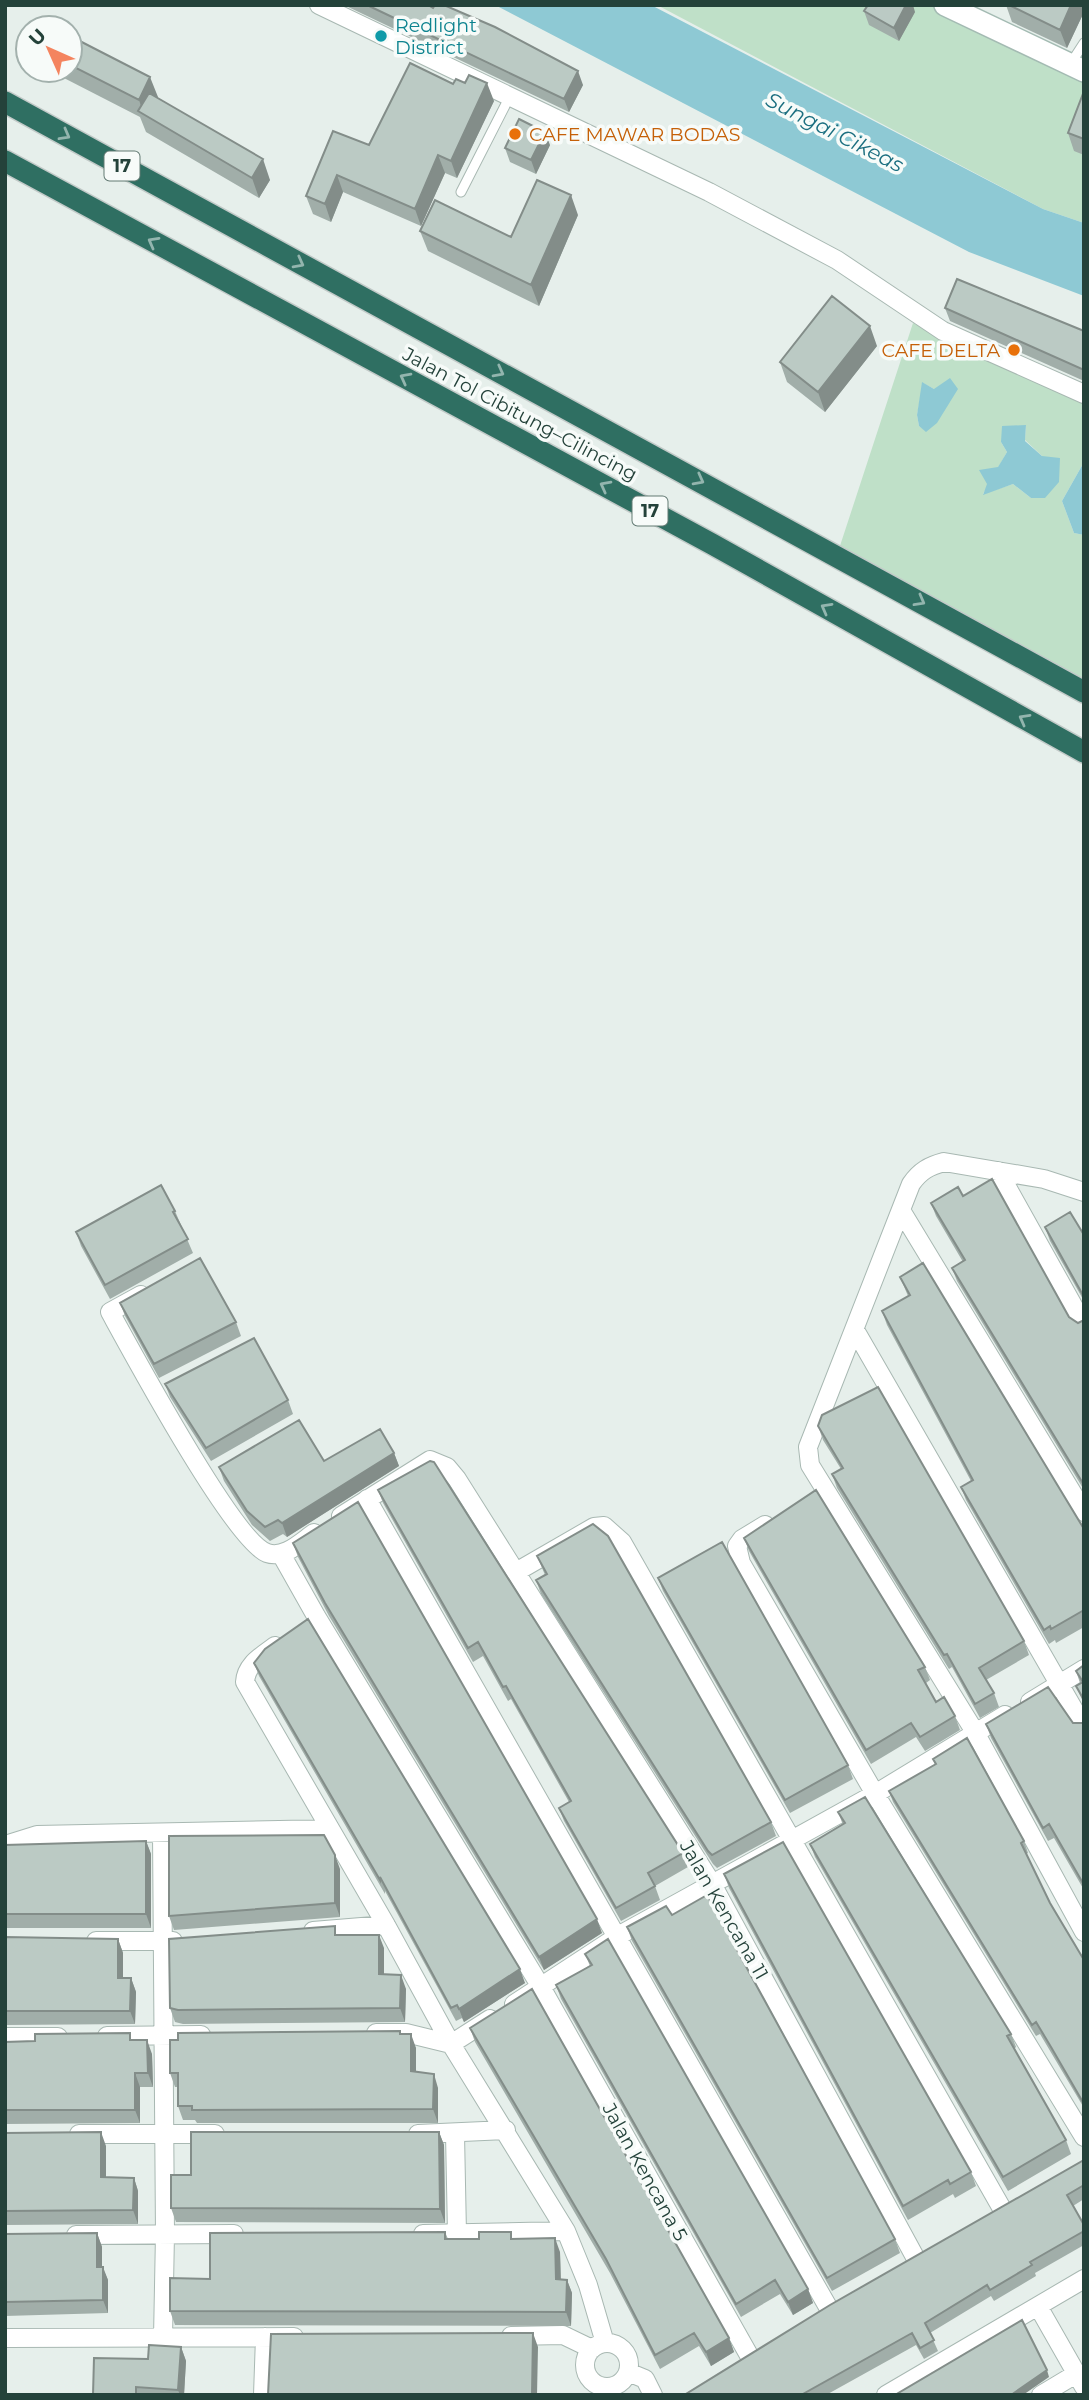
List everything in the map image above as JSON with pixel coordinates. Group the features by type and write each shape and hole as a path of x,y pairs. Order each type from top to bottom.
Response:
{"highway":[{"name":"Jalan Tol Cibitung–Cilincing","path":"5,102 1084,692"},
{"name":"Jalan Tol Cibitung–Cilincing","path":"5,161 712,544 1084,752"}],"main road":[{"path":"946,5 978,13 1077,68"}],"street":[{"path":"319,5 709,192 837,260 943,331 1084,394"},
{"path":"1084,1192 1044,1179 998,1171 944,1162 929,1166 911,1184 808,1447 818,1491 975,1732 1084,1932"},
{"path":"998,1171 1084,1325"},
{"path":"902,1212 1084,1512"},
{"path":"157,1286 110,1312 154,1393 213,1474 250,1540 267,1553 281,1554 367,1499 828,2307"},
{"path":"855,1330 1084,1727"},
{"path":"154,1393 177,1381"},
{"name":"Jalan Kencana 11","path":"367,1499 430,1460 439,1461 457,1479 711,1882 915,2257"},
{"path":"777,1517 742,1539 737,1551 875,1794 1084,2137"},
{"path":"516,1572 594,1527 604,1526 615,1534 1002,2207"},
{"name":"Jalan Kencana 5","path":"281,1554 310,1620 541,1986 750,2357"},
{"path":"285,1639 254,1662 245,1674 245,1682 451,2044 566,2231 588,2285 598,2346 585,2369 591,2389 612,2386 628,2372 624,2351 598,2346 563,2335 495,2336"},
{"path":"352,2034 406,2033 451,2044 618,1936 711,1882 875,1794 1084,1669"},
{"path":"5,1845 37,1835 330,1829"},
{"path":"162,1833 165,2234 163,2338"},
{"path":"289,1933 386,1926"},
{"path":"84,1940 191,1940"},
{"path":"5,2037 217,2035"},
{"path":"400,2134 506,2130"},
{"path":"58,2134 234,2134"},
{"path":"455,2134 457,2234"},
{"path":"401,2234 566,2231"},
{"path":"59,2235 249,2234"},
{"path":"886,2395 1039,2308 1084,2279"},
{"path":"1039,2308 1080,2381 1041,2395"},
{"path":"263,2395 265,2337"},
{"path":"5,2338 319,2337"},
{"path":"628,2372 645,2379 653,2395"}],"lane":[{"path":"1077,68 1084,43"},
{"path":"461,192 511,95"}],"green space":[{"path":"657,5 959,5 1084,68 1084,223 1043,209"},
{"path":"913,323 950,343 1084,397 1084,462 1062,501 1074,533 1084,535 1084,692 837,555","holes":["923,383 934,389 926,431 919,426 917,415","1026,425 1025,440 1042,456 1031,498 1013,484 983,494 1007,452 1001,442"]}],"water":[{"name":"Sungai Cikeas","path":"495,5 651,5 1043,209 1084,223 1084,296 969,252"},
{"path":"950,378 958,389 937,423 926,432 919,426 917,415 922,382 934,389"},
{"path":"1026,425 1025,441 1042,456 1060,458 1059,482 1045,498 1031,498 1013,484 983,495 987,484 979,470 998,467 1007,452 1001,442 1002,426"},
{"path":"1084,462 1084,535 1074,533 1062,501"}],"building":[{"path":"367,5 428,5 433,8 435,5 444,5 495,27 578,71 564,99"},
{"path":"868,5 906,5 894,28 864,11"},
{"path":"1009,5 1071,5 1060,30"},
{"path":"84,43 150,77 139,100 84,72"},
{"path":"410,63 453,84 456,79 465,83 469,75 487,83 451,161 438,155 415,209 337,175 325,204 306,196 333,131 369,145"},
{"path":"1084,91 1084,139 1068,133"},
{"path":"149,93 263,159 252,178 138,111"},
{"path":"519,119 545,132 531,160 505,148"},
{"path":"537,180 571,195 531,285 420,231 435,200 511,237"},
{"path":"957,279 1084,331 1084,370 945,308"},
{"path":"832,296 870,326 818,392 780,362"},
{"path":"992,1179 1069,1317 1078,1323 1084,1320 1084,1485 952,1268 965,1260 931,1203 958,1187 963,1196"},
{"path":"161,1185 188,1239 105,1285 76,1232"},
{"path":"1070,1212 1084,1235 1084,1297 1045,1227"},
{"path":"200,1258 236,1322 154,1364 120,1303"},
{"path":"923,1263 1084,1529 1084,1610 1051,1629 1050,1626 1044,1630 961,1487 973,1480 882,1311 910,1295 900,1277"},
{"path":"254,1338 288,1400 206,1448 165,1384"},
{"path":"878,1387 1024,1641 979,1668 994,1693 975,1704 947,1654 944,1655 832,1474 843,1468 818,1426 822,1415"},
{"path":"299,1420 324,1461 380,1429 394,1453 282,1523 278,1520 265,1527 247,1511 219,1467"},
{"path":"430,1461 434,1462 683,1853 648,1873 655,1886 616,1908 559,1808 571,1801 506,1686 503,1687 478,1642 468,1648 378,1490"},
{"path":"816,1490 925,1667 918,1670 936,1702 944,1697 955,1716 920,1737 911,1723 866,1750 744,1538"},
{"path":"358,1502 597,1919 539,1957 325,1603 293,1543"},
{"path":"593,1524 608,1536 771,1822 712,1855 536,1580 547,1574 537,1556"},
{"path":"722,1542 848,1765 785,1800 658,1578"},
{"path":"308,1619 520,1969 459,2009 457,2005 451,2008 380,1877 380,1880 254,1663 265,1649"},
{"path":"1084,1665 1084,1700 1076,1686 1083,1682 1076,1671"},
{"path":"1048,1687 1073,1723 1084,1723 1084,1885 1049,1824 1043,1828 986,1724"},
{"path":"967,1738 1024,1841 1021,1843 1050,1903 1084,1960 1084,2104 1036,2022 1032,2025 889,1791 936,1764 933,1759"},
{"path":"865,1797 1011,2034 1007,2036 1066,2140 1003,2177 810,1844 845,1823 838,1812"},
{"path":"324,1835 335,1855 335,1903 169,1916 169,1836"},
{"path":"146,1841 146,1914 5,1914 5,1845"},
{"path":"783,1842 971,2172 950,2184 948,2180 903,2206 724,1874"},
{"path":"707,1895 895,2239 827,2278 627,1927 666,1906 672,1915"},
{"path":"335,1926 335,1935 379,1935 379,1974 401,1975 400,2008 170,2008 169,1939"},
{"path":"5,1937 118,1939 118,1978 131,1978 130,2011 5,2011"},
{"path":"608,1939 808,2289 788,2302 775,2280 736,2304 556,1985 592,1965 585,1954"},
{"path":"532,1989 729,2338 706,2352 694,2333 655,2355 606,2259 470,2028"},
{"path":"400,2031 400,2034 411,2034 411,2071 434,2074 433,2109 192,2110 192,2106 178,2106 178,2073 170,2073 170,2040 178,2040 178,2033"},
{"path":"130,2033 130,2040 147,2040 148,2073 135,2073 135,2110 5,2110 5,2042 35,2041 35,2034"},
{"path":"101,2132 101,2177 134,2178 133,2210 5,2211 5,2133"},
{"path":"191,2132 439,2132 440,2209 171,2208 171,2175 191,2175"},
{"path":"1084,2160 1084,2185 1067,2195 1084,2225 1084,2231 1030,2262 1032,2265 990,2290 987,2285 925,2323 934,2340 920,2348 912,2333 801,2395 686,2394 830,2305"},
{"path":"445,2232 445,2239 479,2239 479,2232 511,2232 511,2239 555,2238 556,2279 567,2280 566,2312 170,2311 170,2278 210,2279 210,2233"},
{"path":"97,2233 97,2267 103,2267 103,2300 5,2302 5,2234"},
{"path":"1022,2320 1047,2370 1011,2395 895,2395"},
{"path":"533,2333 532,2395 268,2395 271,2334"},
{"path":"149,2345 181,2347 178,2390 136,2387 136,2395 93,2395 94,2358 148,2359"}],"place":[{"name":"Redlight District","path":"381,36"},
{"name":"CAFE MAWAR BODAS","path":"515,134"},
{"name":"CAFE DELTA","path":"1014,350"}]}
